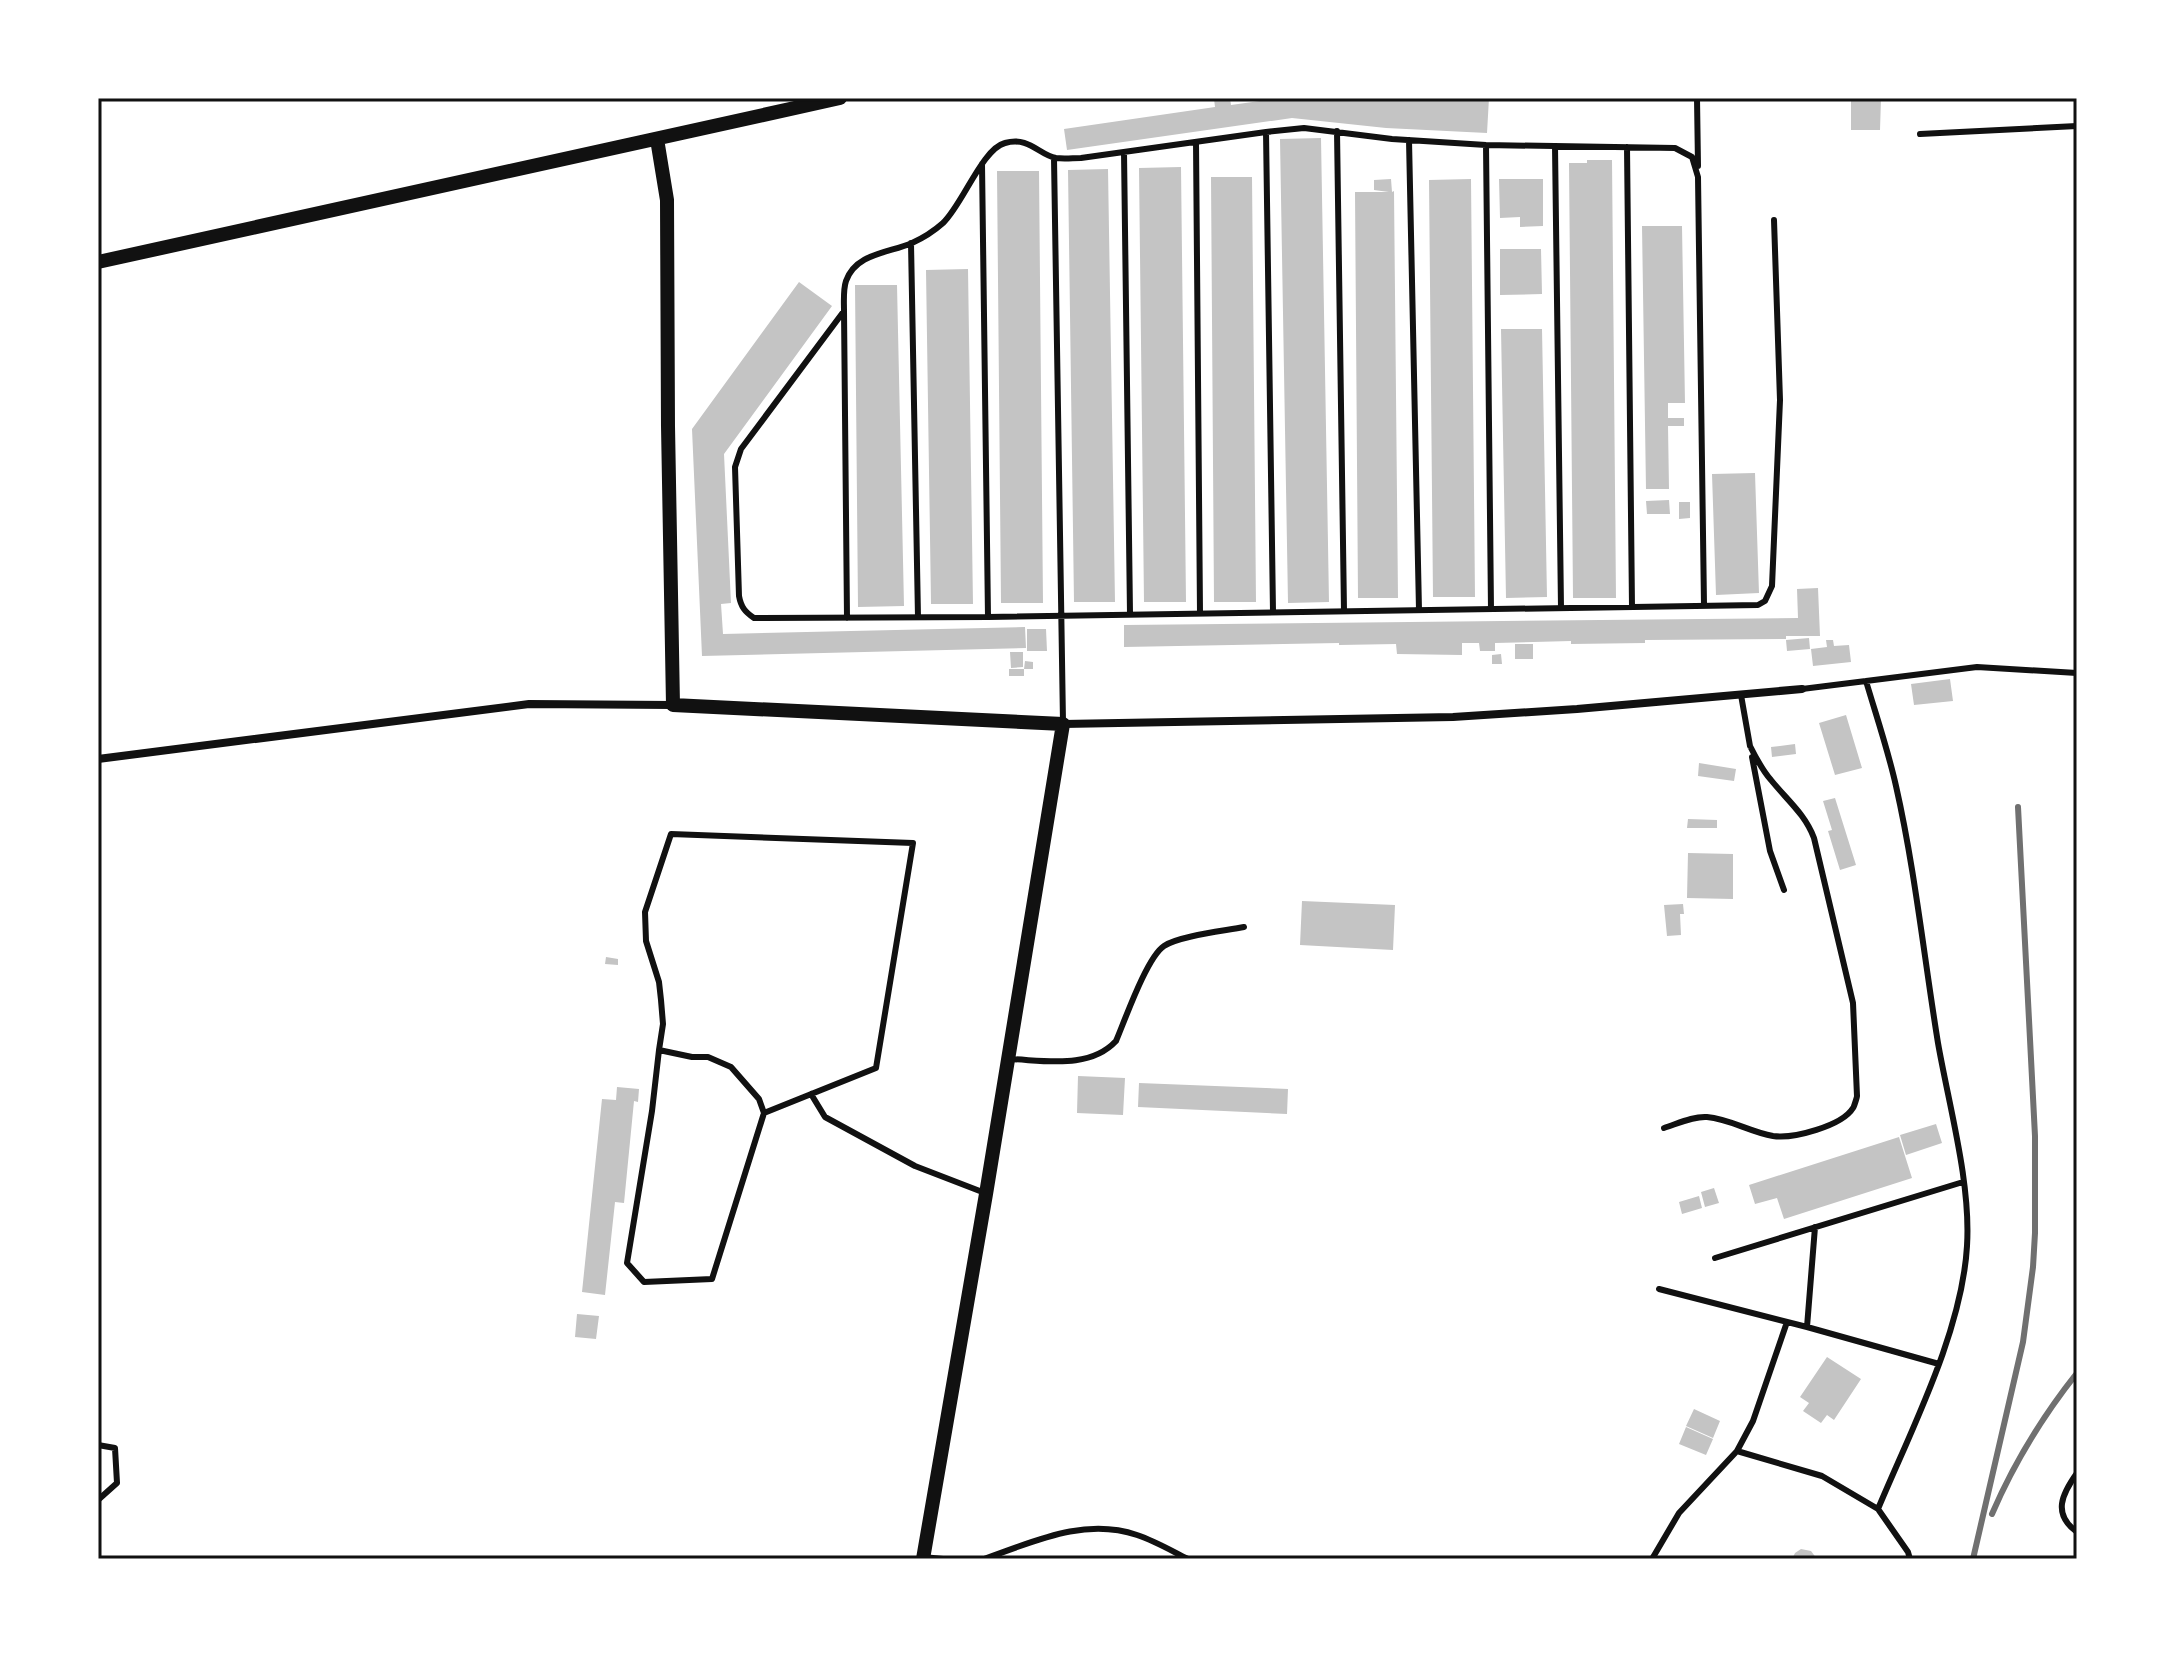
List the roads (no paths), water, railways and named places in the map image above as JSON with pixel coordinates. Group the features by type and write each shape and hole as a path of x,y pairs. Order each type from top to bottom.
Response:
{"street":[{"path":"98,262 840,98"},
{"path":"657,139 667,200 673,705"},
{"path":"98,759 529,704 673,705 1063,724 1453,717 1802,689"},
{"path":"923,1558 1063,724"}],"lane":[{"path":"1697,98 1704,605"},
{"path":"1920,134 2077,126"},
{"path":"847,618 844,289 852,270 861,261 911,243 940,226 951,215 993,148 1013,142 1037,148 1054,158 1081,158 1304,128 1486,145 1675,148 1692,157 1698,177"},
{"path":"1337,131 1344,611"},
{"path":"1266,132 1273,612"},
{"path":"1409,140 1419,610"},
{"path":"1196,142 1200,613"},
{"path":"1486,145 1491,609"},
{"path":"1555,146 1561,608"},
{"path":"1627,147 1632,607"},
{"path":"1124,152 1130,614"},
{"path":"1054,158 1063,724"},
{"path":"982,164 988,617"},
{"path":"844,311 741,449 735,467 739,596 741,605 754,618 1758,605 1765,601 1772,586 1780,400 1774,220"},
{"path":"911,243 918,617"},
{"path":"1802,689 1977,667 2077,673"},
{"path":"1866,681 1896,785 1905,829 1967,1219 1966,1257 1956,1312 1939,1364 1878,1509"},
{"path":"1741,695 1770,851 1784,890"},
{"path":"1664,1128 1703,1117 1720,1119 1763,1134 1788,1137 1831,1125 1853,1107 1857,1096 1853,1003 1814,838 1802,813 1771,781 1750,746"},
{"path":"659,1050 708,1057 731,1067 759,1099 764,1113 712,1279 644,1282 627,1263 652,1111 659,1050 663,1024 659,982 646,941 645,912 671,834 913,843 876,1068 764,1113"},
{"path":"1008,1059 1079,1060 1107,1051 1116,1041 1150,964 1164,946 1244,927"},
{"path":"811,1094 825,1117 915,1166 986,1194"},
{"path":"1715,1258 1963,1182"},
{"path":"1807,1327 1815,1227"},
{"path":"1659,1289 1939,1364"},
{"path":"1652,1559 1679,1513 1737,1451 1753,1421 1787,1322"},
{"path":"98,1445 115,1448 117,1483 102,1493 98,1500"},
{"path":"1737,1451 1822,1476 1878,1509 1910,1559"},
{"path":"2077,1473 2064,1494 2061,1509 2067,1524 2077,1532"},
{"path":"984,1559 1049,1536 1095,1528 1138,1535 1188,1559"},
{"path":"923,1558 943,1559"}],"railway":[{"path":"1973,1559 2023,1342 2033,1267 2035,1136 2018,807"},
{"path":"1992,1514 2030,1441 2077,1373"}]}
